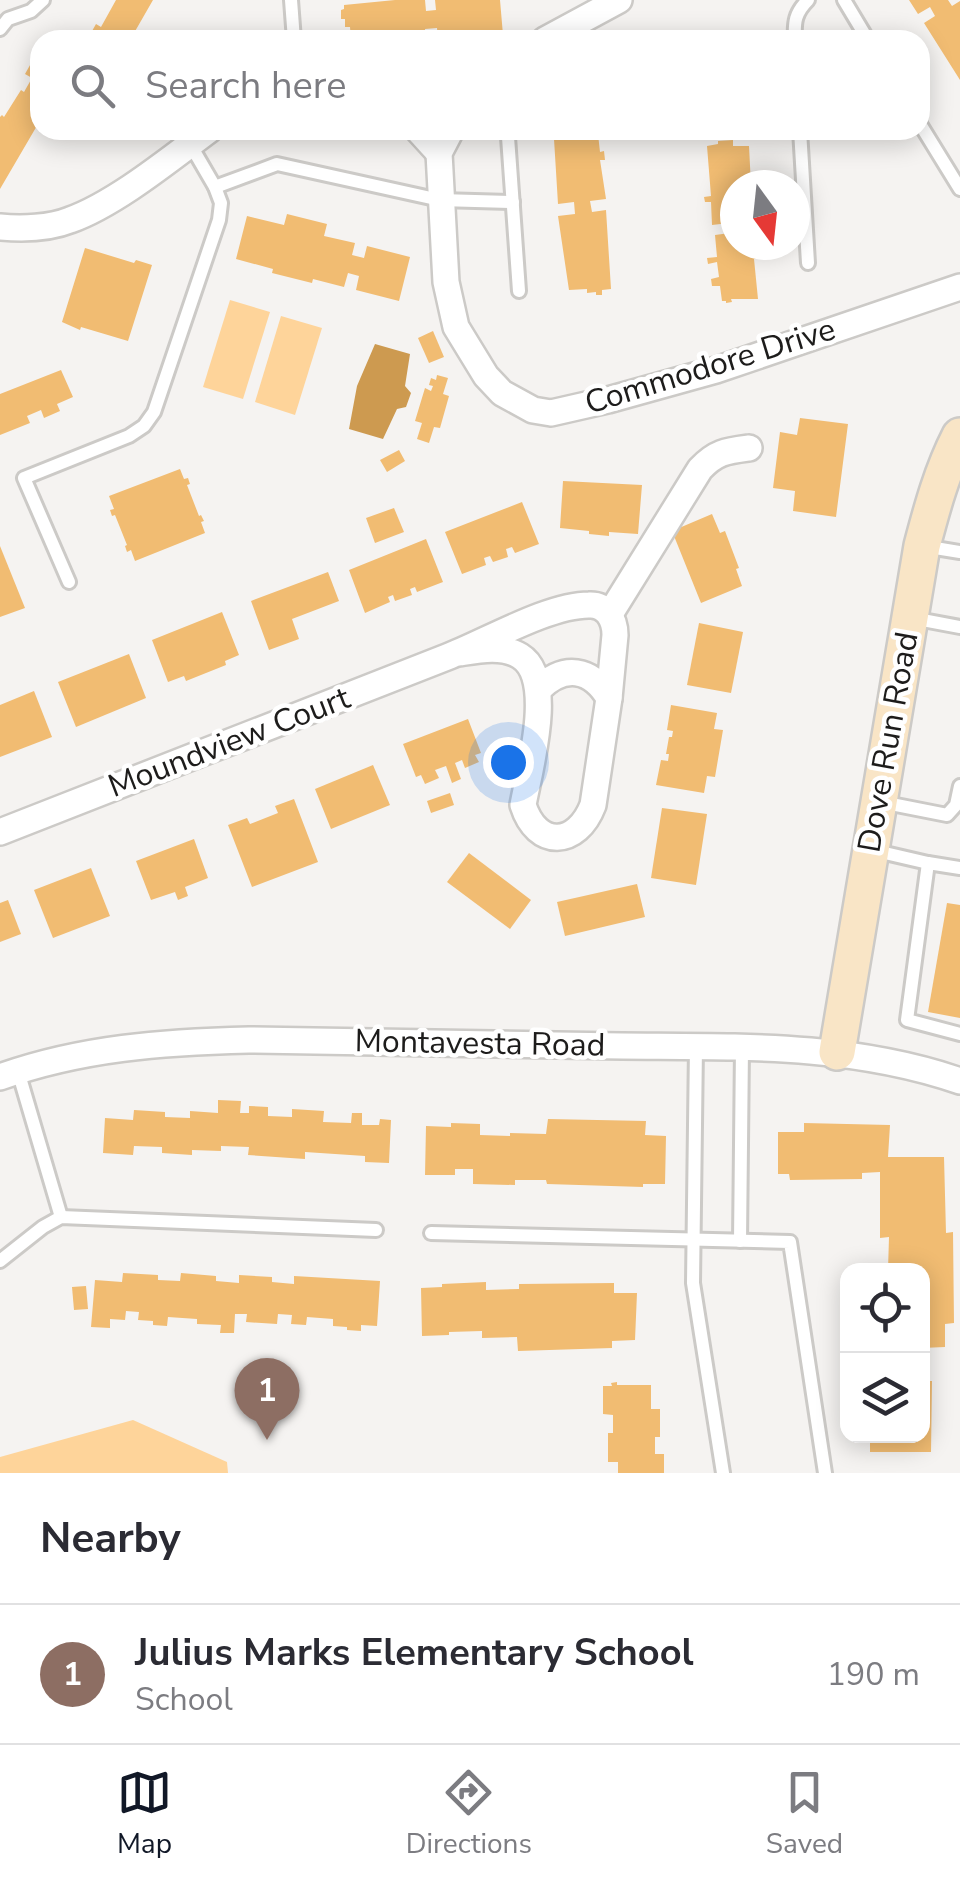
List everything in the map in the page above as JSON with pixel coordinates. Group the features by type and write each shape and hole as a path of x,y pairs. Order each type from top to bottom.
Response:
{"street":[{"path":"563,30 610,2"},
{"path":"0,227 54,225 72,220 196,140"},
{"name":"Commodore Drive","path":"445,141 440,200 446,282 456,326 486,376 502,393 533,410 550,412 680,380 960,287"},
{"name":"Dove Run Road","path":"836,1052 922,546 948,458 960,436"},
{"path":"609,698 602,686 577,673 562,673 538,688 538,717 523,805 527,818 541,834 554,838 571,836 588,820 593,805 609,698 615,629 610,614 700,469 712,456 749,448"},
{"name":"Moundview Court","path":"0,832 544,615 586,604 610,614"},
{"name":"Moundview Court","path":"459,652 492,648 520,656 532,669 538,688"},
{"name":"Montavesta Road","path":"9,1074 103,1050 249,1040 696,1046 836,1052 931,1071 960,1081"}],"lane":[{"path":"0,29 8,19 31,11 42,0"},
{"path":"290,0 293,30"},
{"path":"794,30 798,10 808,0"},
{"path":"844,0 862,30"},
{"path":"68,582 24,478 129,436 144,426 154,412 219,220 221,204 201,140"},
{"path":"508,140 519,291"},
{"path":"801,140 808,263"},
{"path":"930,140 960,190"},
{"path":"215,187 277,164 440,200 513,202"},
{"path":"922,546 960,552"},
{"path":"909,617 960,627"},
{"path":"878,801 946,815 956,804 960,786"},
{"path":"870,849 960,868"},
{"path":"928,863 906,1020 960,1034"},
{"path":"696,1046 693,1282 723,1473"},
{"path":"740,1241 742,1047"},
{"path":"9,1074 61,1217"},
{"path":"0,1260 61,1217 376,1230"},
{"path":"431,1233 790,1242 826,1473"}],"shaded area":[{"path":"230,300 270,312 243,399 203,387"},
{"path":"281,316 322,328 295,415 255,402"},
{"path":"375,344 410,354 405,386 411,393 406,407 397,409 383,439 349,429 357,386"},
{"path":"133,1420 227,1462 228,1473 0,1473 0,1457"}],"building":[{"path":"116,0 153,0 136,30 93,30 96,24 101,27"},
{"path":"425,0 426,11 436,10 435,0 500,0 503,30 350,30 345,27 345,19 341,19 344,5"},
{"path":"909,0 948,0 952,6 960,1 960,80 924,23 935,16 930,7 918,14"},
{"path":"30,82 30,138 0,189 0,117 4,117 21,90 24,92"},
{"path":"554,140 599,140 600,152 604,151 605,160 600,160 606,199 590,201 592,212 606,210 611,289 602,290 602,295 587,293 587,289 569,290 558,216 575,214 574,202 558,204"},
{"path":"733,140 733,146 749,146 750,170 720,170 720,224 712,225 711,202 705,202 704,197 711,196 707,146"},
{"path":"287,214 327,224 324,236 355,243 352,255 364,258 367,246 410,257 399,301 356,290 359,276 348,273 344,287 313,279 312,283 236,259 247,216 284,225"},
{"path":"720,234 720,260 754,260 758,299 722,301 720,286 712,286 711,279 719,277 717,262 708,264 707,258 717,257 715,235"},
{"path":"85,248 152,265 128,341 62,322"},
{"path":"433,331 444,357 429,363 418,338"},
{"path":"61,370 73,397 57,404 60,411 44,418 41,410 27,416 30,423 0,435 0,394"},
{"path":"437,375 448,378 443,394 449,396 440,428 434,427 429,443 417,439 422,423 415,421 425,388 431,391 431,378 436,380"},
{"path":"800,418 848,424 836,517 793,511 795,491 773,488 780,432 797,435"},
{"path":"399,450 405,461 387,472 380,460"},
{"path":"180,469 184,479 188,478 187,485 204,521 201,522 205,533 135,561 131,550 127,552 115,515 112,516 110,510 114,509 109,496"},
{"path":"563,481 642,485 638,534 609,532 609,536 560,528"},
{"path":"522,502 539,544 515,553 512,547 506,549 508,557 493,562 490,556 484,558 486,565 462,574 445,532"},
{"path":"394,508 404,532 375,543 366,518"},
{"path":"712,514 720,533 725,531 742,586 701,603 672,531"},
{"path":"426,539 443,582 417,592 415,587 410,589 412,595 395,601 393,595 388,597 390,602 365,613 349,570"},
{"path":"0,546 25,608 0,617"},
{"path":"328,572 339,601 292,619 299,639 269,650 251,601"},
{"path":"222,612 239,655 225,661 226,665 186,681 184,676 168,682 152,640"},
{"path":"699,623 743,632 731,693 687,685"},
{"path":"129,654 146,698 76,727 58,682"},
{"path":"34,691 52,737 0,757 0,705"},
{"path":"671,705 717,713 714,729 723,730 715,777 707,776 704,793 656,785 661,760 668,761 666,754 673,731 667,730"},
{"path":"468,719 481,753 475,755 479,762 465,768 462,760 455,763 461,779 452,783 446,766 435,770 439,778 425,784 421,775 416,777 403,744"},
{"path":"373,765 390,805 331,829 315,789"},
{"path":"450,793 454,805 431,813 427,801"},
{"path":"294,799 318,862 252,887 228,825 247,818 250,824 278,813 275,806"},
{"path":"662,808 707,814 696,885 651,878"},
{"path":"194,839 208,878 185,887 188,896 178,900 175,892 151,900 136,861"},
{"path":"469,853 531,900 510,929 447,882"},
{"path":"91,868 110,916 53,938 34,890"},
{"path":"637,884 645,917 565,936 557,902"},
{"path":"8,900 21,934 0,942 0,903"},
{"path":"947,903 960,905 960,1018 928,1012"},
{"path":"218,1100 241,1101 240,1113 249,1113 249,1106 268,1107 268,1116 292,1117 292,1109 324,1111 323,1122 351,1123 352,1113 362,1113 362,1125 391,1120 389,1163 365,1162 365,1156 305,1152 305,1159 248,1155 249,1147 221,1146 221,1151 192,1150 192,1155 162,1153 162,1147 134,1146 133,1155 103,1153 105,1118 133,1120 134,1110 190,1118 190,1111 218,1113"},
{"path":"548,1119 646,1121 645,1135 666,1136 665,1184 643,1187 515,1180 515,1185 473,1184 473,1169 455,1169 455,1175 425,1175 426,1126 480,1124 480,1135 546,1134"},
{"path":"804,1123 890,1125 888,1157 944,1157 946,1233 953,1232 954,1323 945,1324 945,1347 930,1348 930,1263 888,1263 889,1237 880,1238 880,1172 862,1173 862,1179 790,1180 789,1174 778,1174 778,1132 804,1132"},
{"path":"123,1273 180,1281 181,1273 216,1276 216,1281 239,1283 239,1275 272,1277 272,1282 294,1284 294,1276 380,1281 377,1326 361,1325 361,1331 347,1330 333,1326 333,1319 307,1317 306,1325 291,1324 292,1315 278,1314 277,1324 246,1322 247,1314 235,1314 234,1333 220,1333 221,1325 197,1324 197,1319 168,1317 167,1326 153,1325 153,1321 138,1320 139,1312 126,1311 125,1320 110,1319 110,1328 91,1327 95,1280 122,1282"},
{"path":"486,1282 486,1290 519,1289 519,1284 614,1283 614,1293 637,1293 635,1340 612,1341 612,1348 518,1351 517,1337 482,1338 482,1331 422,1336 421,1288"},
{"path":"86,1286 88,1309 74,1310 72,1287"},
{"path":"932,1381 931,1452 870,1452 870,1443 930,1443"},
{"path":"617,1382 651,1385 651,1409 660,1409 660,1437 655,1437 655,1454 664,1454 664,1473 618,1473 618,1462 608,1462 608,1433 613,1433 613,1415 603,1414 603,1386"}],"place":[{"name":"Julius Marks Elementary School","path":"267,1440"}]}
